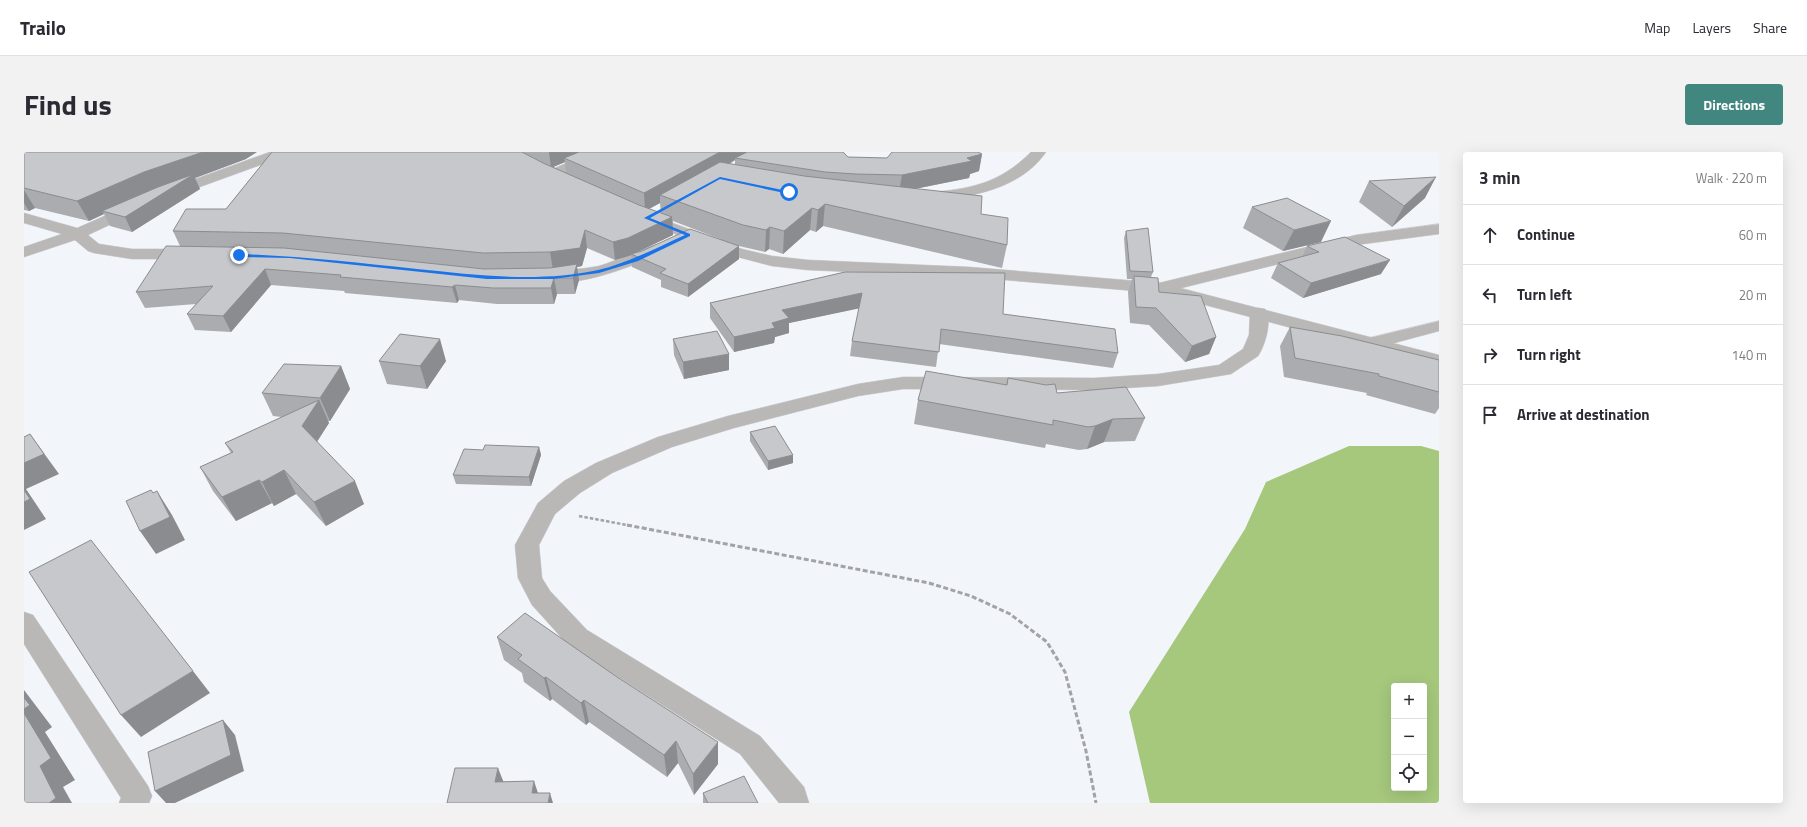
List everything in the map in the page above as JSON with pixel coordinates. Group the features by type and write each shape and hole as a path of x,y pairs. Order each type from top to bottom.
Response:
{"street":[{"path":"159,197 283,152"},
{"path":"572,184 545,172 603,152"},
{"path":"910,198 976,190 1005,180 1023,167 1039,152"},
{"path":"24,252 77,234 146,203"},
{"path":"646,214 688,235 736,252 765,259 808,265 969,272 1161,288 1439,361"},
{"path":"24,218 62,228 77,234 94,248 132,254 208,255"},
{"path":"1161,288 1356,240 1439,229"},
{"path":"531,278 553,277 599,271 636,260 688,235"},
{"path":"794,803 793,797 750,745 578,638 541,598 530,578 527,545 546,509 572,487 604,468 665,442 728,423 858,390 903,383 1115,383 1158,380 1224,370 1250,352 1258,335 1258,313"},
{"path":"1372,343 1439,326"},
{"path":"24,622 137,796 134,803"}],"path":[{"path":"546,509 929,583 971,596 1010,614 1047,642 1065,672 1086,752 1096,803"}],"green space":[{"path":"1349,446 1421,446 1439,451 1439,803 1150,803 1129,712 1245,529 1266,482"}],"building":[{"path":"24,152 203,152 144,172 77,201 24,188"},
{"path":"272,152 522,152 543,163 639,205 672,217 628,238 613,242 585,230 580,248 550,252 483,253 283,233 173,231 186,209 226,209"},
{"path":"579,152 720,152 644,193 564,158"},
{"path":"747,152 843,152 848,157 887,158 892,152 978,152 982,154 967,158 972,161 902,175 825,172 735,158"},
{"path":"720,162 804,176 982,196 981,214 1008,218 1007,245 825,204 818,210 812,208 784,231 770,227 766,230 743,225 660,195"},
{"path":"194,174 125,217 102,211 158,187"},
{"path":"1436,177 1404,206 1369,181"},
{"path":"1287,198 1331,221 1294,230 1252,207"},
{"path":"1148,228 1153,272 1130,271 1126,231"},
{"path":"690,229 739,246 688,284 660,273 666,269 631,254 642,251"},
{"path":"1345,237 1390,260 1311,283 1278,263 1319,252 1307,246"},
{"path":"166,246 284,248 484,269 550,268 577,264 573,278 554,278 551,288 493,288 455,285 452,287 340,277 341,275 265,269 223,316 187,314 213,286 136,292"},
{"path":"845,272 1005,273 1003,314 1115,329 1118,353 941,329 939,352 852,341 862,293 782,310 789,318 772,323 775,328 734,337 710,303"},
{"path":"1134,276 1158,278 1159,292 1201,296 1216,337 1192,346 1156,308 1136,307"},
{"path":"1290,327 1342,336 1439,360 1439,392 1379,376 1379,374 1295,358"},
{"path":"717,331 729,354 683,362 673,339"},
{"path":"400,334 440,339 420,366 379,361"},
{"path":"284,364 341,366 320,398 262,393"},
{"path":"926,371 1007,385 1008,378 1046,385 1055,384 1057,393 1126,387 1145,418 1113,419 1088,427 1053,420 1053,425 918,400"},
{"path":"319,400 302,426 355,481 314,502 284,470 262,482 259,480 222,497 200,467 233,452 225,443"},
{"path":"775,426 793,455 768,461 750,432"},
{"path":"30,434 44,454 24,463 24,437"},
{"path":"485,445 539,447 529,477 453,475 464,449 483,450"},
{"path":"24,490 30,499 24,502"},
{"path":"151,490 153,493 157,491 170,517 140,531 126,501"},
{"path":"91,540 193,671 121,715 29,572"},
{"path":"525,613 617,677 718,742 693,774 676,741 664,755 584,700 581,703 546,677 544,678 518,659 522,655 497,637"},
{"path":"24,698 30,705 24,709"},
{"path":"24,713 51,758 40,766 56,798 49,803 24,803"},
{"path":"223,720 231,755 155,791 148,752"},
{"path":"455,768 498,768 495,782 534,781 532,793 550,793 548,803 447,803"},
{"path":"744,776 758,803 708,803 703,793"}],"route":[{"path":"239,255 290,257 487,278 553,277 599,271 636,260 688,235 646,218 720,178 789,192"}]}
